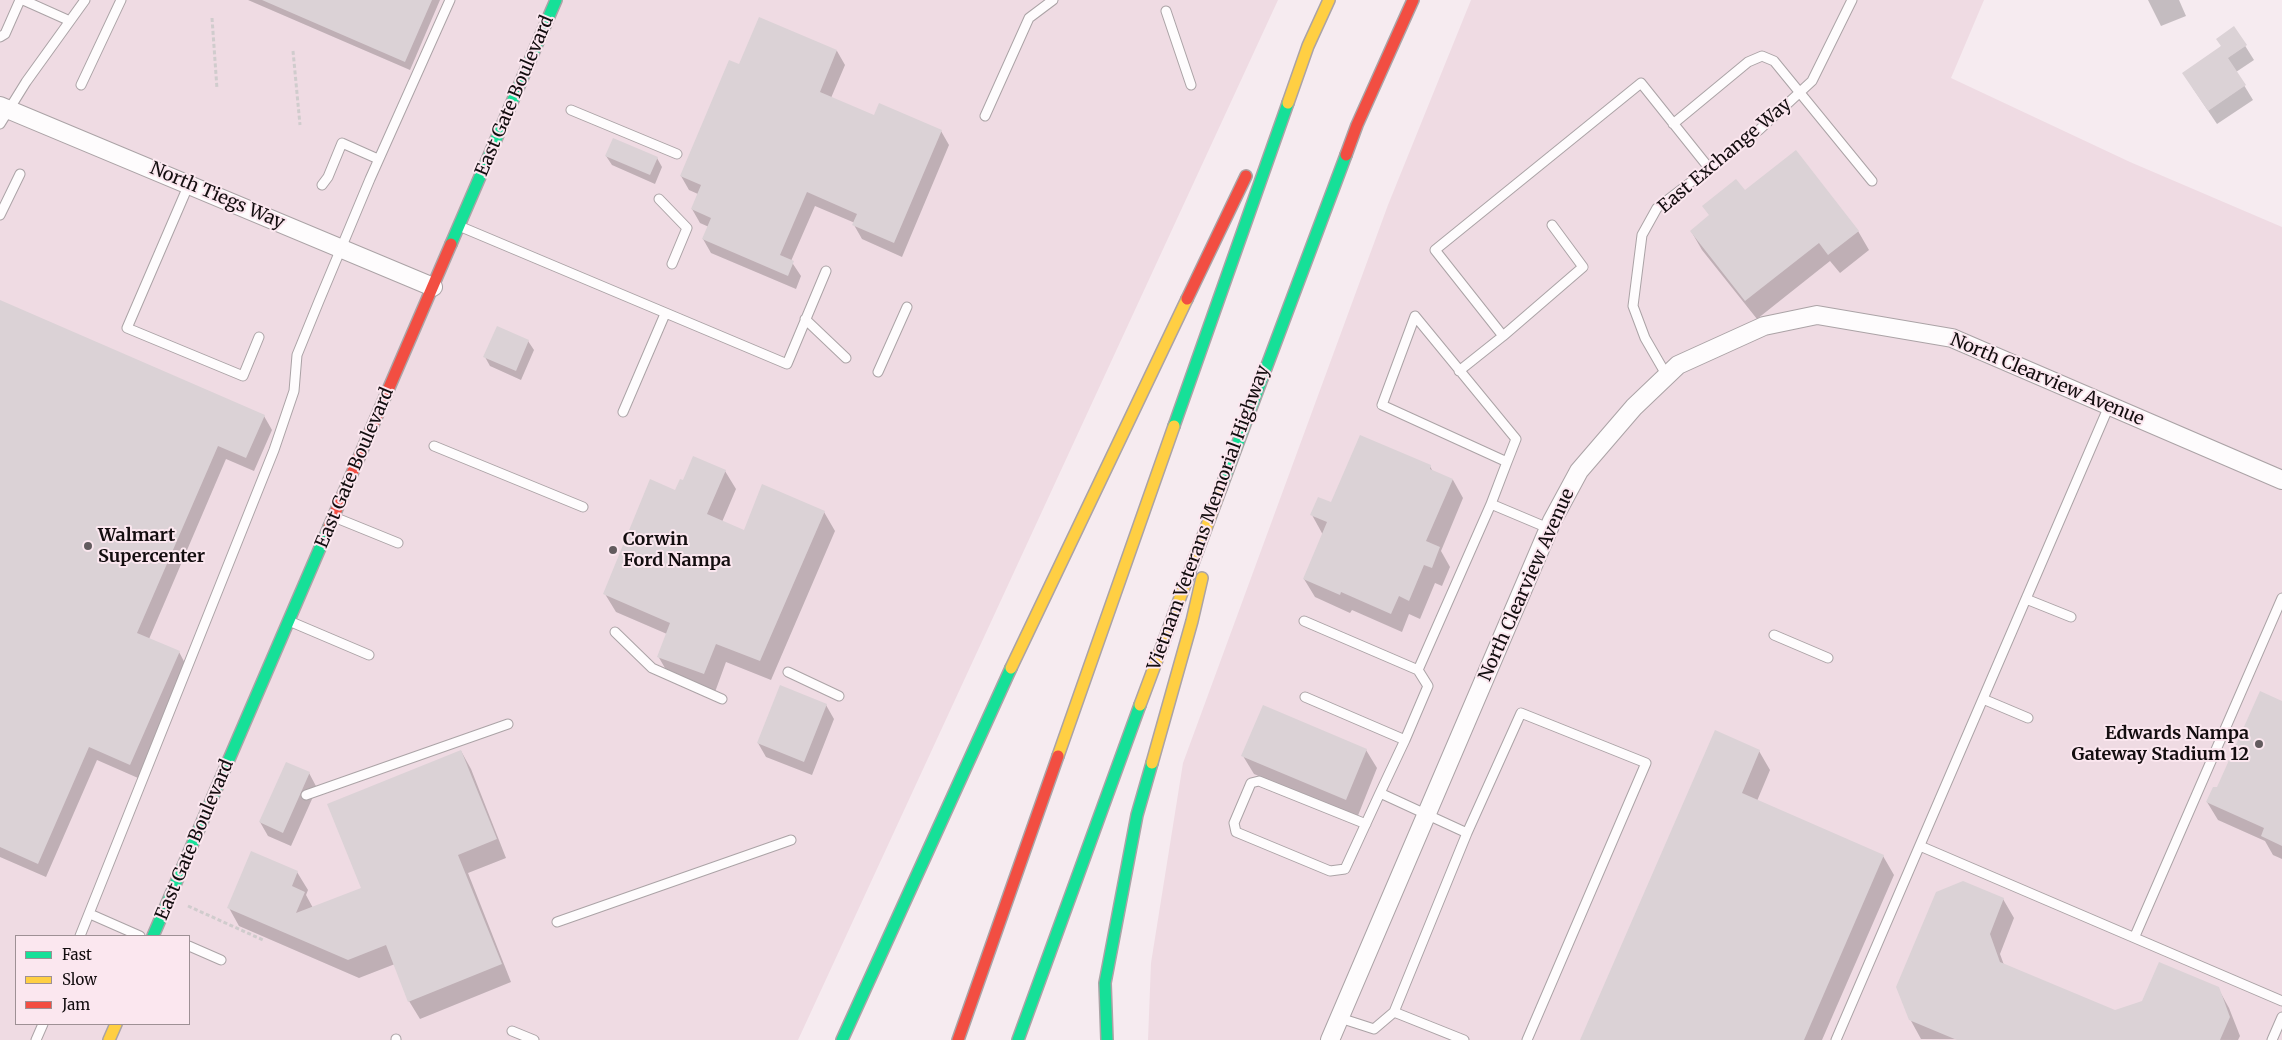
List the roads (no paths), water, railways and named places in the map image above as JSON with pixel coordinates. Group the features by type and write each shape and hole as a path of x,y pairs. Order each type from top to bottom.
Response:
{"main road":[{"name":"East Gate Boulevard","path":"154,934 556,0"},
{"path":"1261,144 1328,0"},
{"name":"Vietnam Veterans Memorial Highway","path":"1018,1040 1225,474 1357,125 1413,0"},
{"path":"958,1040 1308,46"},
{"path":"842,1040 992,708 1252,162"},
{"path":"1107,1040 1105,983 1137,815 1192,621 1225,474"},
{"path":"109,1040 116,1025"}],"street":[{"name":"North Tiegs Way","path":"3,113 189,184 433,287"},
{"name":"North Clearview Avenue","path":"1330,1040 1548,528 1579,471 1634,407 1678,365 1764,326 1817,315 1952,338 2282,480"}],"lane":[{"path":"0,38 5,34 22,0 70,20"},
{"path":"3,113 85,0"},
{"path":"81,85 121,0"},
{"path":"80,935 274,450 294,391 297,355 378,159 450,0"},
{"path":"985,116 1030,18 1053,0"},
{"name":"East Exchange Way","path":"1666,376 1645,338 1633,306 1642,235 1657,208 1759,130 1812,81 1852,0"},
{"path":"1166,11 1191,85"},
{"path":"1673,124 1748,62 1762,56 1774,61 1872,182"},
{"path":"1503,336 1435,250 1641,83 1709,168"},
{"path":"571,110 676,154"},
{"path":"322,186 328,177 342,143 378,159"},
{"path":"0,215 20,174"},
{"path":"189,184 127,328 244,376 259,337"},
{"path":"658,199 687,228 672,264"},
{"path":"459,226 787,364 826,271"},
{"path":"1459,371 1583,267 1552,226"},
{"path":"878,372 907,307"},
{"path":"623,412 665,314"},
{"path":"1418,670 1491,504 1516,439 1415,316 1382,405 1507,462"},
{"path":"805,319 846,358"},
{"path":"1836,1040 2109,406"},
{"path":"434,446 583,507"},
{"path":"1491,504 1548,528"},
{"path":"334,517 398,543"},
{"path":"2026,598 2071,616"},
{"path":"2135,936 2282,598"},
{"path":"1304,620 1418,670 1428,686 1405,740 1380,793 1366,824 1345,869 1330,872 1236,832 1234,824 1251,783 1259,780 1366,824"},
{"path":"289,621 369,655"},
{"path":"615,632 652,668 722,699"},
{"path":"1774,635 1828,658"},
{"path":"788,672 839,696"},
{"path":"1305,697 1405,740"},
{"path":"1983,699 2028,718"},
{"path":"1340,1018 1374,1029 1394,1012 1467,833 1521,713 1646,764 1528,1040"},
{"path":"306,795 508,724"},
{"path":"1380,793 1467,833"},
{"path":"558,922 791,840"},
{"path":"1920,846 2135,936 2282,1001"},
{"path":"90,914 138,935"},
{"path":"190,946 220,960"},
{"path":"1394,1012 1464,1040"},
{"path":"2272,1040 2282,1017"},
{"path":"36,1040 43,1025"},
{"path":"512,1031 534,1040"}],"place":[{"name":"Walmart Supercenter","path":"88,546"},
{"name":"Corwin Ford Nampa","path":"613,550"},
{"name":"Edwards Nampa Gateway Stadium 12","path":"2259,744"}]}
